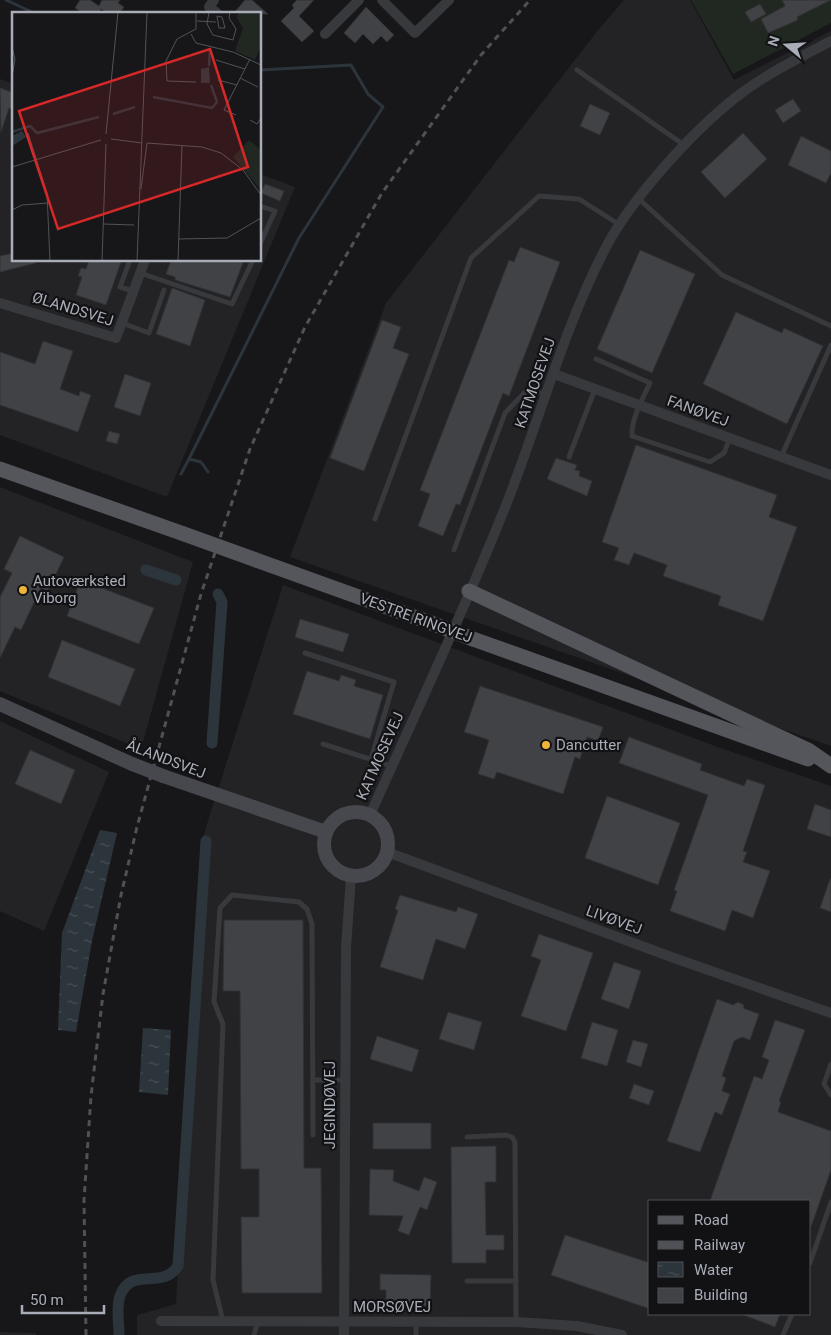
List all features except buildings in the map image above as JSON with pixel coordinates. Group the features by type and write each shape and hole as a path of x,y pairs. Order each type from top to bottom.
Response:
{"main road":[{"name":"VESTRE RINGVEJ","path":"0,469 831,767"},
{"path":"469,591 808,750 831,767"}],"street":[{"path":"214,0 209,7 216,12"},
{"path":"325,34 359,0"},
{"path":"382,0 415,33 449,0"},
{"name":"KATMOSEVEJ","path":"370,815 507,502 579,302 604,250 639,199 684,145 735,98 788,64 831,41"},
{"name":"ØLANDSVEJ","path":"0,303 116,338 145,261"},
{"name":"FANØVEJ","path":"554,374 831,475"},
{"name":"ÅLANDSVEJ","path":"0,704 132,764 326,832"},
{"path":"349,812 370,815 379,821 386,830 387,852 378,868 361,876 342,874 328,860 323,842 326,832 335,820 349,812"},
{"name":"LIVØVEJ","path":"387,852 674,958 831,1013"},
{"name":"JEGINDØVEJ","path":"344,1335 346,948 351,876"},
{"name":"MORSØVEJ","path":"160,1322 516,1322 577,1326 622,1335"}],"lane":[{"path":"577,70 684,145"},
{"path":"375,519 471,258 538,196 579,199 620,225"},
{"path":"639,199 722,275 831,326"},
{"path":"261,206 275,211 261,242"},
{"path":"130,261 120,287 134,291"},
{"path":"140,273 232,304 253,261"},
{"path":"122,323 149,333 164,290"},
{"path":"781,457 831,345"},
{"path":"596,359 650,383 640,406 632,430 632,436 710,462 724,453 730,438"},
{"path":"454,550 505,413 528,389 547,395"},
{"path":"569,457 595,389"},
{"path":"305,654 394,682 371,759"},
{"path":"323,744 392,766"},
{"path":"223,1322 213,1280 222,1024 214,1002 220,908 232,895 299,902 307,909 312,924 313,1136"},
{"path":"831,1064 824,1084 831,1095"},
{"path":"313,1080 346,1080"},
{"path":"467,1137 506,1135 512,1137 515,1142 516,1322"},
{"path":"811,1260 831,1202"},
{"path":"467,1281 516,1281"},
{"path":"783,1335 792,1315"},
{"path":"254,1335 258,1322"},
{"path":"416,1322 416,1335"}],"shaded area":[{"path":"624,0 690,0 734,80 831,31 831,746 290,557 386,303 595,34"},
{"path":"691,0 831,0 831,23 733,74"},
{"path":"0,79 12,83 12,261 261,261 261,174 295,187 167,497 0,435"},
{"path":"0,487 193,562 141,749 0,691"},
{"path":"283,585 715,746 831,786 831,1335 137,1335 137,1315 176,1304 201,843"},
{"path":"0,721 109,772 44,931 0,911"},
{"path":"0,1332 36,1333 36,1335 0,1335"}],"water":[{"path":"100,830 117,833 92,941 76,1032 58,1030 62,933"},
{"path":"143,1028 171,1030 168,1095 139,1092"}],"waterway":[{"path":"6,0 32,12"},
{"path":"189,459 299,238 383,107 368,94 351,65 261,70"},
{"path":"181,474 189,459 201,462 208,472"},
{"path":"146,570 176,580"},
{"path":"212,743 222,602 218,594"},
{"path":"119,1335 118,1305 125,1287 139,1279 164,1277 178,1266 206,841"}],"railway":[{"path":"86,1335 84,1200 91,1096 103,994 121,895 137,827 201,594 250,449 305,327 382,193 481,55 530,0"}],"place":[{"name":"Autoværksted Viborg","path":"23,590"},
{"name":"Dancutter","path":"546,745"}]}
